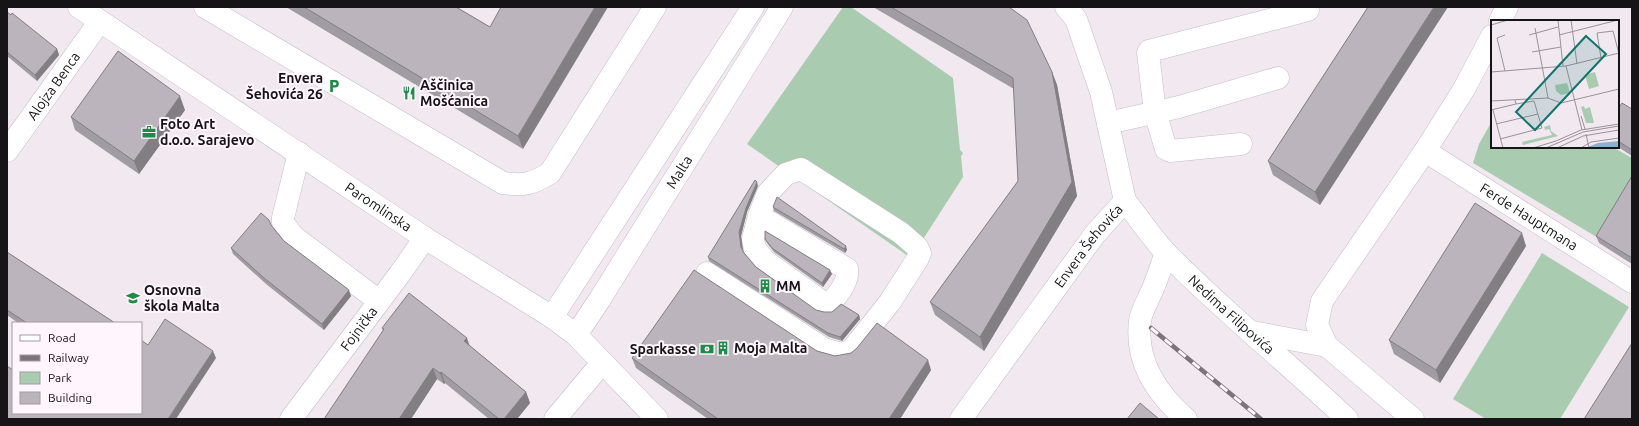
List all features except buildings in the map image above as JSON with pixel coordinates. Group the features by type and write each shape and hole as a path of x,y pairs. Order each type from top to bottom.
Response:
{"street":[{"path":"205,7 503,183 518,185 535,182 550,173 655,7"},
{"name":"Malta","path":"552,317 753,7"},
{"name":"Malta","path":"576,335 782,7"},
{"name":"Envera Šehovića","path":"961,419 1095,234 1125,201 1101,92 1076,19 1066,7"},
{"path":"1500,20 1507,7"},
{"path":"1241,144 1170,151 1164,147 1155,112 1148,53 1150,51 1308,10"},
{"name":"Paromlinska","path":"89,12 425,238 552,317 576,335 657,419"},
{"name":"Alojza Benca","path":"7,151 89,12"},
{"path":"1413,419 1328,346 1317,325 1322,301 1425,151 1464,88 1491,38"},
{"path":"1108,123 1179,106 1278,78"},
{"name":"Ferde Hauptmana","path":"1425,151 1632,282"},
{"path":"299,153 282,218 283,222 294,237 379,301"},
{"path":"707,273 824,349 842,354 851,351 898,307 920,253 917,247 901,233 801,169 786,174 768,193 759,216"},
{"name":"Nedima Filipovića","path":"1125,201 1166,253 1223,307 1347,419"},
{"name":"Fojnička","path":"291,419 425,238"},
{"path":"1166,253 1140,320 1140,345 1144,362 1153,382 1171,406 1186,419"},
{"path":"1252,332 1328,346"},
{"path":"555,419 602,363"}],"green space":[{"path":"843,7 851,7 953,78 960,150 963,153 961,156 963,177 911,258 747,144"},
{"path":"1491,123 1491,148 1616,148 1632,158 1632,221 1615,248 1473,163 1479,144"},
{"path":"1542,253 1629,307 1560,419 1486,419 1453,399"}],"railway":[{"path":"1151,328 1261,419"}],"place":[{"name":"Envera Šehovića 26","path":"334,86"},
{"name":"Aščinica Mošćanica","path":"409,93"},
{"name":"Foto Art d.o.o. Sarajevo","path":"149,132"},
{"name":"MM","path":"765,286"},
{"name":"Osnovna škola Malta","path":"133,298"},
{"name":"Moja Malta","path":"723,348"},
{"name":"Sparkasse","path":"707,349"}]}
